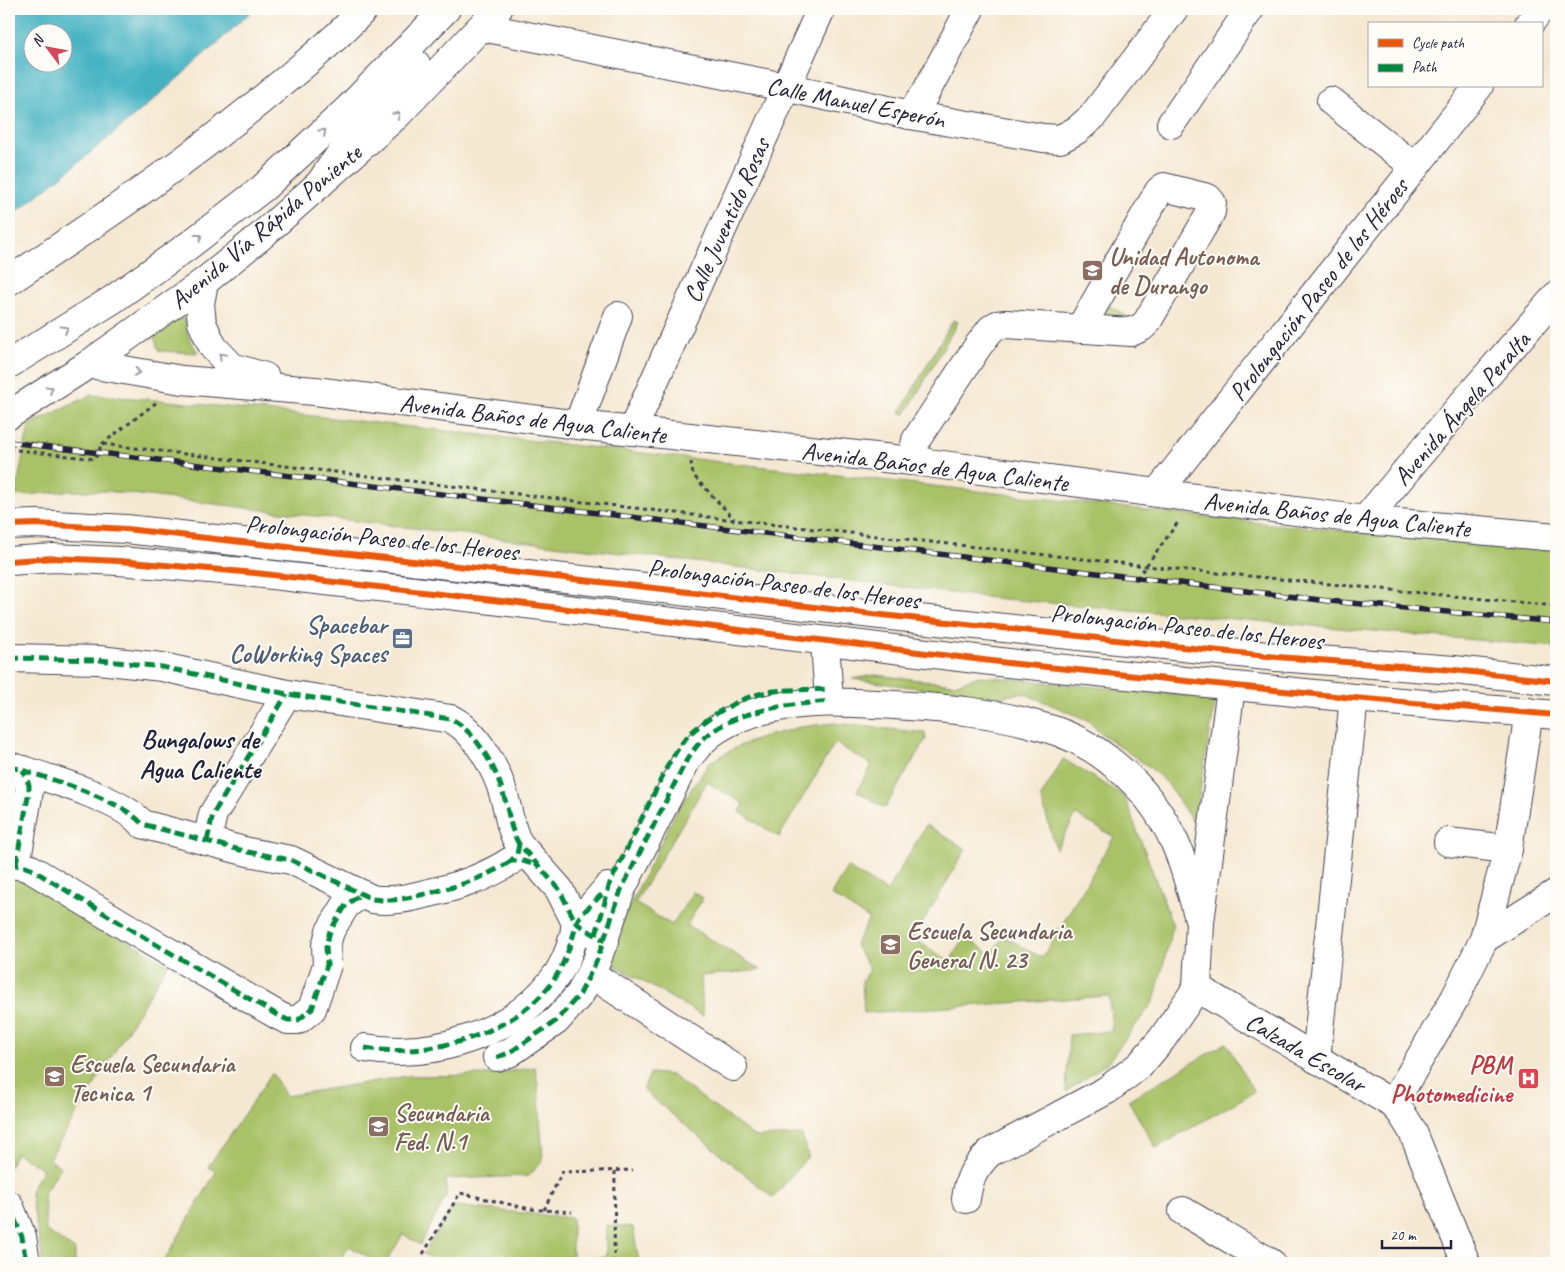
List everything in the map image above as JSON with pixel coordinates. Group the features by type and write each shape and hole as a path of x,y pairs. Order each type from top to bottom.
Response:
{"main road":[{"path":"9,281 110,214 230,126 342,32 364,9"},
{"name":"Avenida Vía Rápida Poniente","path":"9,364 112,300 188,246 263,188 348,109 446,9"},
{"name":"Calle Juventido Rosas","path":"632,431 821,9"},
{"path":"910,115 925,94 970,9"},
{"name":"Calle Manuel Esperón","path":"481,15 910,115 1012,134 1060,139 1077,130 1092,117 1174,9"},
{"path":"1171,124 1250,9"},
{"path":"1531,22 1541,9"},
{"name":"Avenida Vía Rápida Poniente","path":"9,415 89,364 204,282 261,236 319,185 353,137 481,15"},
{"name":"Prolongación Paseo de los Héroes","path":"1157,493 1477,88"},
{"path":"1331,101 1415,167"},
{"path":"912,462 916,440 991,329 997,325 1006,324 1131,332 1142,327 1211,212 1212,202 1208,198 1171,187 1164,187 1159,192 1080,328"},
{"name":"Avenida Baños de Agua Caliente","path":"204,282 200,304 202,323 214,347 232,367 315,391"},
{"name":"Avenida Ángela Peralta","path":"1365,520 1556,296"},
{"path":"578,425 618,316"},
{"name":"Avenida Baños de Agua Caliente","path":"89,364 182,380 315,391 578,425 912,462 1365,520 1556,537"},
{"name":"Prolongación Paseo de los Heroes","path":"9,525 36,524 126,529 872,614 1247,654 1454,670 1556,681"},
{"path":"9,561 54,558 119,560 493,600 825,642 1232,687 1556,715"},
{"path":"825,642 828,695"},
{"path":"9,658 99,660 162,667 287,694 438,716 460,723 468,730 490,762 504,796 515,838 515,852 499,868 464,884 399,900 384,901 372,899 291,860 248,852 142,824 129,811 27,776 12,864 31,869 145,938 288,1020 298,1020 312,1009 327,965 326,946 330,931 346,905 361,894"},
{"path":"966,1199 968,1183 974,1169 989,1154 1107,1090 1140,1065 1162,1039 1196,988 1200,922 1232,687"},
{"path":"497,1057 515,1050 556,1021 580,994 591,974 592,933 608,887 669,762 692,732 752,695 773,691 828,695 996,716 1044,727 1080,741 1116,765 1142,791 1161,816 1176,844 1200,922"},
{"path":"208,841 213,814 287,694"},
{"path":"365,1048 403,1051 441,1046 475,1037 499,1026 526,1008 554,979 568,951 592,933 621,890 686,761 706,736 728,723 756,712 828,695"},
{"path":"1316,1058 1354,698"},
{"path":"1393,1104 1455,998 1484,939 1508,849 1529,712"},
{"path":"1448,842 1508,849"},
{"path":"515,852 538,866 559,889 592,933"},
{"path":"1484,939 1556,893"},
{"path":"591,974 733,1067"},
{"name":"Calzada Escolar","path":"1196,988 1393,1104 1412,1130 1466,1263"},
{"path":"9,1205 22,1238 26,1263"},
{"path":"1183,1211 1271,1263"}],"path":[{"path":"9,449 95,458 102,444 159,400"},
{"path":"689,437 692,475 734,520"},
{"path":"102,444 734,520 1146,566 1556,606"},
{"path":"1137,578 1196,498"},
{"path":"614,1263 615,1170"},
{"path":"544,1210 562,1172 633,1170"},
{"path":"424,1254 460,1193 530,1208 572,1212"},
{"path":"98,1263 99,1256"},
{"path":"491,1263 493,1260 499,1263"}],"green space":[{"path":"1105,303 1133,320 1102,319"},
{"path":"184,315 188,336 198,353 159,351 154,337"},
{"path":"953,320 958,322 905,415 900,412"},
{"path":"91,395 159,400 341,419 1261,523 1556,550 1556,647 993,598 107,491 68,491 15,496 29,425"},
{"path":"875,675 954,684 980,676 1216,698 1194,824 1167,783 1149,767 1099,732 1087,720 1023,693 992,698 852,679"},
{"path":"834,723 925,733 926,739 885,808 857,791 872,765 835,743 779,837 740,812 744,804 707,782 635,903 672,925 693,892 703,898 687,925 761,970 701,976 703,1016 608,961 622,921 677,810 710,762 739,746 767,736 800,727"},
{"path":"1063,759 1124,796 1173,926 1154,1001 1107,1063 1066,1092 1069,1035 1112,1031 1109,996 864,1013 862,981 870,970 855,945 869,919 831,895 847,867 887,892 926,825 966,849 913,939 950,961 964,937 991,954 1004,936 1042,958 1114,837 1076,815 1056,849 1041,797"},
{"name":"Escuela Secundaria Tecnica 1","path":"9,871 168,964 49,1159 61,1167 44,1193 46,1231 75,1250 75,1263 43,1263 30,1190 43,1169 16,1153 9,1167"},
{"path":"1226,1043 1254,1092 1156,1148 1128,1100"},
{"path":"535,1067 543,1160 529,1176 446,1179 446,1197 420,1245 403,1234 386,1263 379,1263 349,1246 339,1263 163,1263 216,1172 208,1167 272,1073 286,1096 407,1076 488,1075"},
{"path":"650,1073 671,1075 755,1137 802,1135 808,1156 773,1198 643,1090"},
{"path":"453,1206 572,1218 572,1258 606,1257 606,1225 633,1227 639,1263 499,1263 493,1260 491,1263 460,1263 456,1261 455,1263 439,1263 423,1254"}],"water":[{"path":"9,9 254,9 195,64 72,168 9,218"}],"railway":[{"path":"9,442 1329,601 1556,622"}],"marked path":[{"path":"9,658 99,660 162,667 287,694 451,719 469,732 491,763 501,786 512,827 519,844 559,889 576,923 605,941"},
{"path":"596,935 610,883 669,763 689,735 720,711 752,696 774,691 828,689"},
{"path":"207,841 213,814 287,694"},
{"path":"497,1057 509,1053 556,1021 580,994 597,960 621,890 686,761 702,740 732,720 748,714 797,704 829,701"},
{"path":"9,766 100,797 132,815 142,824 248,852 291,860 372,899 400,899 451,887 472,881 511,861"},
{"path":"16,864 29,791 29,785 23,770"},
{"path":"519,844 517,854 511,861 523,861 536,865"},
{"path":"9,864 31,869 145,938 288,1020 298,1020 312,1009 327,965 326,946 330,931 346,905 361,894"},
{"path":"365,1048 416,1050 443,1045 470,1038 495,1028 519,1014 539,998 555,978 568,952 577,921 605,891"},
{"path":"9,1205 22,1237 26,1263"}],"cycle path":[{"path":"9,525 36,524 126,529 872,614 1277,657 1454,670 1556,681"},
{"path":"9,561 54,558 119,561 255,573 1008,663 1354,698 1556,715"}],"place":[{"name":"Unidad Autonoma de Durango","path":"1093,270"},
{"name":"Spacebar CoWorking Spaces","path":"403,638"},
{"name":"Escuela Secundaria General N. 23","path":"891,944"},
{"name":"Escuela Secundaria Tecnica 1","path":"54,1077"},
{"name":"PBM Photomedicine","path":"1528,1078"},
{"name":"Secundaria Fed. N.1","path":"378,1126"}],"district":[{"name":"Bungalows de Agua Caliente","path":"200,754"}]}
